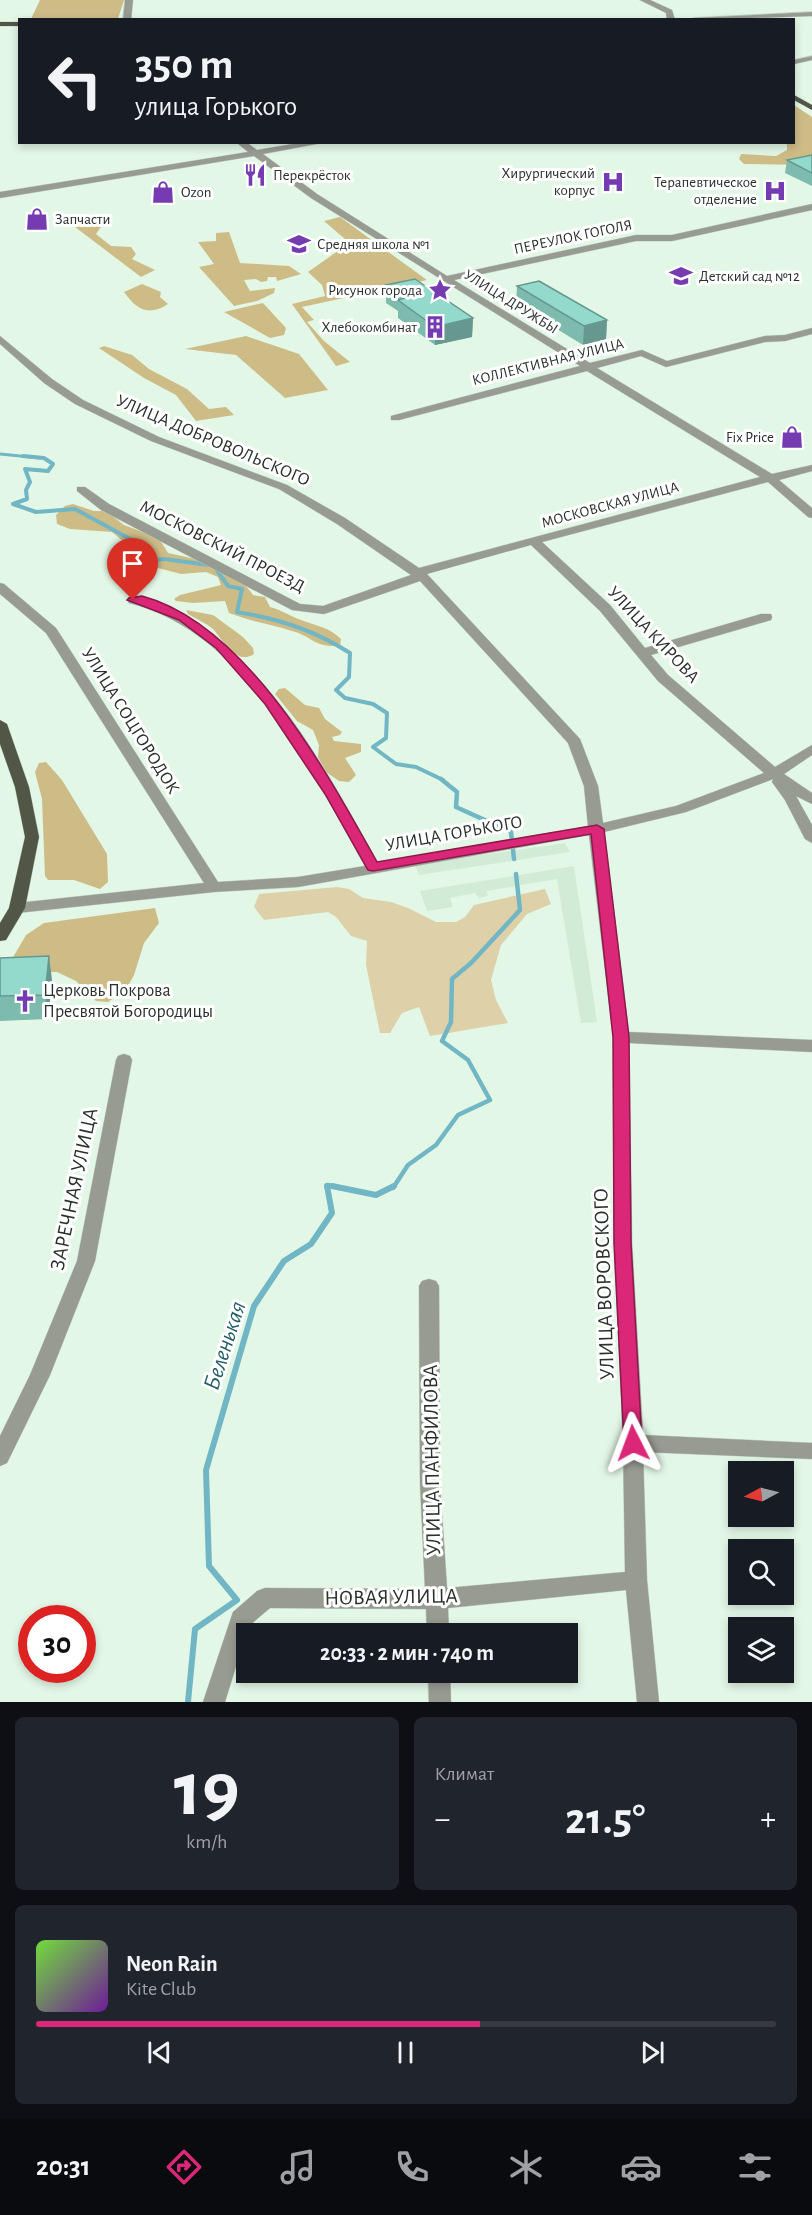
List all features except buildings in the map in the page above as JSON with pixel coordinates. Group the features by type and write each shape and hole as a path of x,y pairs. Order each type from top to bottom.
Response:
{"main road":[{"path":"0,24 18,24"},
{"path":"795,98 812,108"},
{"path":"0,936 17,908 32,837 22,787 1,728"}],"street":[{"path":"127,18 129,0"},
{"path":"644,0 669,12 670,18"},
{"path":"731,18 812,14"},
{"path":"795,62 812,58"},
{"path":"0,190 277,144"},
{"path":"0,195 248,148 298,144"},
{"name":"УЛИЦА ДРУЖБЫ","path":"248,148 314,196 445,279 771,479 812,513"},
{"name":"ПЕРЕУЛОК ГОГОЛЯ","path":"445,279 636,237 672,238 812,207"},
{"name":"КОЛЛЕКТИВНАЯ УЛИЦА","path":"395,418 642,353 666,363 765,339 785,338 812,331"},
{"name":"УЛИЦА ДОБРОВОЛЬСКОГО","path":"0,339 48,381 79,402 155,439 283,487 341,521 419,574 575,742 591,786 597,829"},
{"name":"МОСКОВСКАЯ УЛИЦА","path":"419,574 694,497 812,468"},
{"name":"МОСКОВСКИЙ ПРОЕЗД","path":"81,489 105,507 297,607 320,611 419,574"},
{"name":"УЛИЦА КИРОВА","path":"534,541 605,608 663,678 774,774"},
{"name":"УЛИЦА СОЦГОРОДОК","path":"0,587 51,631 214,887"},
{"path":"133,600 142,600 183,618 220,646 270,701 332,794 373,867"},
{"path":"643,653 766,617"},
{"name":"УЛИЦА ГОРЬКОГО","path":"17,908 214,887 298,882 597,829 681,809 774,774 812,749"},
{"path":"774,774 812,800"},
{"path":"774,774 792,800 812,839"},
{"name":"УЛИЦА ВОРОВСКОГО","path":"597,829 621,1037 623,1243 633,1443 636,1580 648,1702"},
{"path":"621,1037 812,1046"},
{"name":"ЗАРЕЧНАЯ УЛИЦА","path":"0,1457 40,1375 86,1260 124,1059"},
{"name":"УЛИЦА ПАНФИЛОВА","path":"429,1286 430,1483 438,1623"},
{"path":"633,1443 812,1451"},
{"name":"НОВАЯ УЛИЦА","path":"214,1702 241,1619 265,1598 437,1599 636,1580"},
{"path":"439,1683 440,1702"}],"shaded area":[{"path":"40,0 124,0 118,18 31,18"},
{"path":"795,106 812,117 812,165 744,164 739,159 741,154 776,156 787,150 787,144 795,144"},
{"path":"340,217 427,280 302,307 314,320 307,322 324,341 350,362 336,366 292,304 325,296 322,285 308,272 342,248 352,245 324,221"},
{"path":"103,224 96,234 111,246 131,247 136,254 132,259 155,270 141,277 75,227"},
{"path":"229,232 240,263 289,266 301,274 277,281 276,277 268,277 267,281 261,282 256,279 244,280 250,291 275,288 274,293 257,301 234,306 199,267 214,264 198,242 216,241 216,233"},
{"path":"142,284 161,292 160,297 168,304 154,310 138,307 124,292"},
{"path":"263,303 286,328 284,335 270,338 224,312"},
{"path":"246,336 299,354 328,390 285,398 236,355 185,349"},
{"path":"104,346 132,355 149,369 187,389 209,409 226,407 234,415 196,421 176,395 144,378 99,348"},
{"path":"73,504 94,511 106,511 124,525 159,538 168,553 192,558 227,571 246,586 253,595 265,597 270,607 332,632 341,639 340,646 324,645 299,633 229,613 225,601 193,603 176,601 174,599 180,595 221,585 218,577 206,572 181,574 131,561 126,556 130,552 130,547 112,532 70,529 57,524 56,515 65,506"},
{"path":"186,610 213,615 243,637 253,648 254,654 241,657 236,654 213,629 188,614"},
{"path":"285,688 305,705 319,708 325,719 342,732 332,737 334,741 361,744 361,752 345,758 356,775 349,782 339,781 326,772 318,757 319,745 313,730 297,721 275,694 279,689"},
{"path":"46,762 62,780 107,854 108,882 100,889 74,880 48,880 45,876 42,799 35,772 39,763"},
{"path":"565,843 570,852 419,875 415,865"},
{"path":"574,866 597,1022 581,1023 557,879 486,891 488,896 479,898 475,893 450,898 453,907 427,911 420,891"},
{"path":"337,887 349,889 363,898 391,902 408,908 436,922 456,922 465,917 474,905 545,889 551,904 527,914 501,945 491,980 496,1000 508,1023 430,1036 419,1007 402,1013 390,1033 380,1033 366,965 367,941 351,936 336,917 328,912 264,920 254,907 259,894"},
{"path":"155,908 159,923 144,943 134,975 126,990 108,1002 96,1001 76,981 57,972 21,972 12,959 26,935 44,923"}],"waterway":[{"name":"Беленькая","path":"0,454 40,458"},
{"name":"Беленькая","path":"23,456 44,458 53,464 48,471 25,469 30,482 26,490 27,499 13,504 36,512 75,509 141,545 133,563 164,559 209,565"},
{"name":"Беленькая","path":"216,569 228,586 242,589 237,612 296,626 350,653 349,677 336,690 345,698 373,704 387,713 386,738 373,747 396,764 416,767 441,779"},
{"name":"Беленькая","path":"441,779 457,792 456,807 511,832 514,859"},
{"name":"Беленькая","path":"393,1188 408,1165 436,1145 458,1115 490,1100 468,1060 442,1041 451,1022 452,979 471,963 520,910 516,874"},
{"name":"Беленькая","path":"188,1702 195,1629 237,1600 209,1566 206,1470 254,1306 284,1261 311,1244 332,1213 327,1186"},
{"name":"Беленькая","path":"327,1186 340,1188"},
{"name":"Беленькая","path":"332,1186 376,1195 394,1186"}],"place":[{"name":"Перекрёсток","path":"255,175"},
{"name":"Хирургический корпус","path":"613,182"},
{"name":"Терапевтическое отделение","path":"775,191"},
{"name":"Ozon","path":"163,192"},
{"name":"Запчасти","path":"37,219"},
{"name":"Средняя школа №1","path":"299,244"},
{"name":"Детский сад №12","path":"681,276"},
{"name":"Рисунок города","path":"440,290"},
{"name":"Хлебокомбинат","path":"435,327"},
{"name":"Fix Price","path":"792,437"},
{"name":"Церковь Покрова Пресвятой Богородицы","path":"25,1001"}],"route":[{"path":"133,600 142,600 183,618 220,646 270,701 332,794 373,867 597,829 621,1037 623,1243 633,1443"}]}
